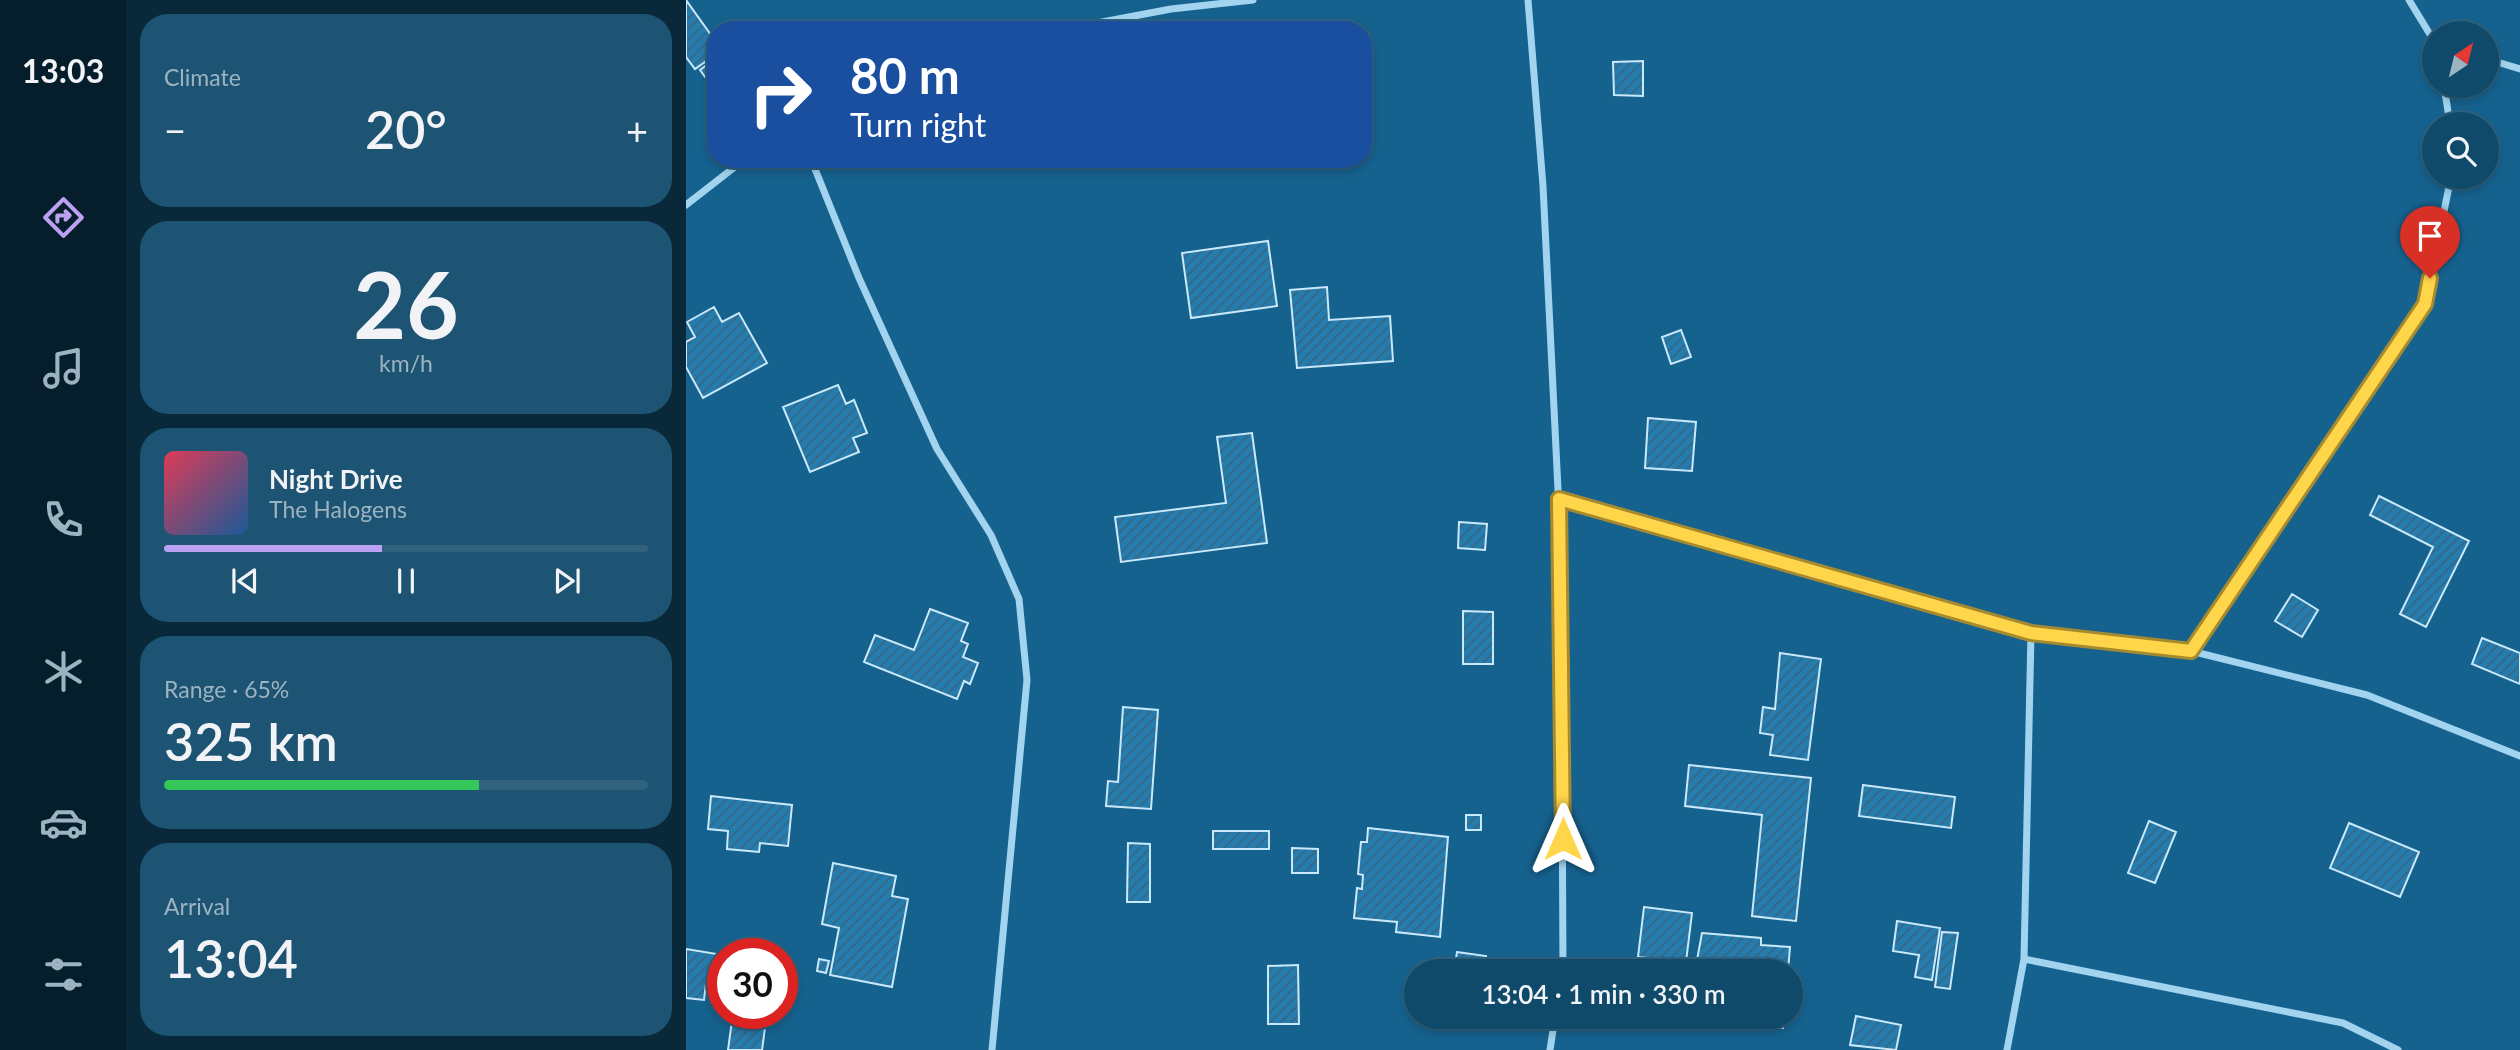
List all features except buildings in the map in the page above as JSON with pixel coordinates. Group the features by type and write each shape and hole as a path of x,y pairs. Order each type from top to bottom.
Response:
{"street":[{"path":"1169,0 1171,9"},
{"path":"1108,21 1171,9 1253,0"},
{"path":"1528,0 1543,186 1559,499 1563,959"},
{"path":"2409,0 2422,21"},
{"path":"2499,63 2520,69"},
{"path":"686,205 733,168"},
{"path":"815,168 859,278 937,449 991,535 1019,599 1027,680 992,1050"},
{"path":"2191,651 2425,304 2449,189"},
{"path":"1559,499 2031,633 2191,651 2367,695 2520,756"},
{"path":"2007,1050 2024,959 2031,633"},
{"path":"2024,959 2343,1023 2398,1050"},
{"path":"1550,1050 1553,1029"}],"route":[{"path":"1563,839 1559,499 2031,633 2191,651 2425,304 2430,278"}]}
